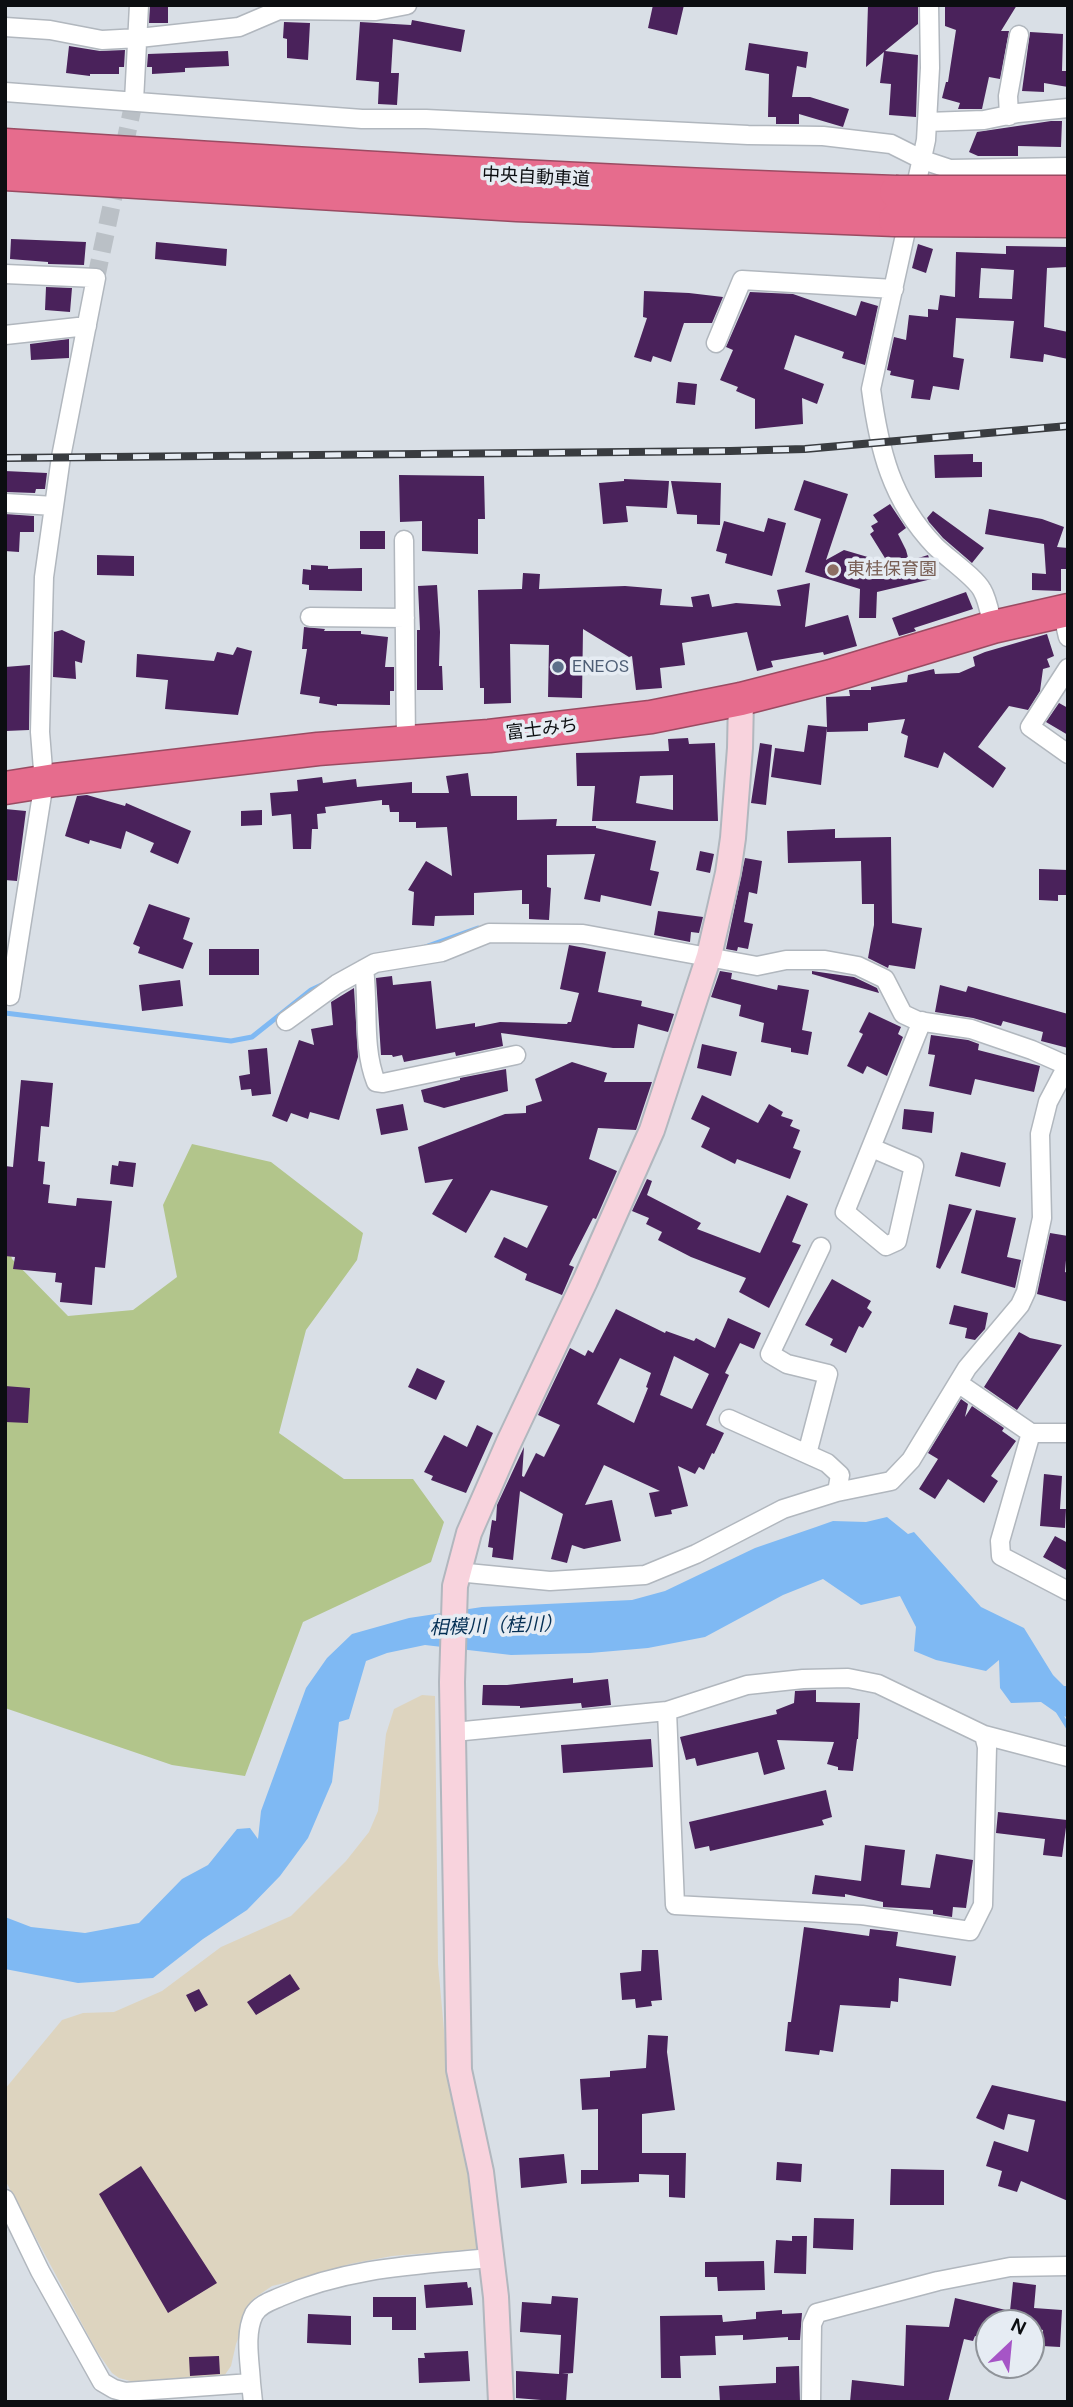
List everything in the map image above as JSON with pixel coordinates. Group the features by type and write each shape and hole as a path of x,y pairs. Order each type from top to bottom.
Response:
{"highway":[{"name":"中央自動車道","path":"5,145 526,178 702,186 1068,221"},
{"name":"中央自動車道","path":"5,174 543,206 895,206 1068,192"},
{"name":"富士みち","path":"5,788 318,749 489,736 651,716 741,699 831,676 993,626 1066,619"}],"main road":[{"path":"501,2402 496,2297 481,2172 460,2070 452,1674 456,1583 469,1533 652,1130 709,956 733,838 741,699"}],"street":[{"path":"134,101 139,5"},
{"path":"5,27 50,30 102,40 139,38 239,27 279,10 376,12 407,5"},
{"path":"929,5 930,68 923,160 871,389 885,466 910,515 934,545 982,589 993,626"},
{"path":"1009,116 1008,96 1019,35"},
{"path":"5,93 362,119 426,119 748,135 823,136 891,144 923,160 950,169 1068,167"},
{"path":"927,122 984,120 1018,113 1068,108"},
{"path":"5,274 96,278 61,457 44,577 40,732 44,782 10,996"},
{"path":"716,343 741,280 894,289"},
{"path":"5,335 87,326"},
{"path":"5,503 54,506"},
{"path":"404,540 406,743"},
{"path":"310,617 405,618"},
{"path":"1068,668 1030,727 1068,754"},
{"path":"286,1021 337,984 375,963 442,953 489,933 583,934 757,966 786,960 825,960 858,966 885,979 903,1014 922,1021 971,1029 1032,1049 1067,1066 1048,1102 1040,1134 1042,1218 1026,1292 1020,1305 967,1368 911,1460 891,1481 837,1492 783,1509 696,1554 645,1575 456,1583"},
{"path":"365,969 368,1041 371,1071 376,1082 383,1083 516,1055"},
{"path":"872,1148 914,1166 897,1241 886,1246 845,1212 922,1021"},
{"path":"807,1454 828,1374 787,1364 770,1354 821,1247"},
{"path":"958,1382 1031,1433 1068,1433"},
{"path":"729,1419 827,1463 840,1475 837,1492"},
{"path":"1031,1433 1000,1541 1001,1556 1068,1591"},
{"path":"454,1732 667,1711 747,1685 803,1679 848,1678 877,1684 984,1735 1068,1757"},
{"path":"667,1711 675,1905 862,1915 970,1931 982,1905 988,1747 984,1735"},
{"path":"5,2199 40,2271 102,2382 125,2392 251,2383"},
{"path":"253,2402 248,2337 254,2315 263,2305 310,2284 371,2269 490,2258"},
{"path":"811,2402 812,2324 817,2313 938,2281 1010,2267 1068,2266"}],"shaded area":[{"path":"422,1695 435,1696 438,1964 449,2085 458,2112 483,2240 476,2249 392,2256 350,2264 272,2286 253,2299 236,2344 231,2366 222,2379 142,2384 119,2378 112,2373 96,2350 5,2180 5,2089 62,2020 83,2013 114,2012 162,1991 221,1947 291,1916 346,1861 369,1832 378,1811 386,1734 394,1709"}],"green space":[{"path":"192,1144 271,1162 363,1233 357,1260 306,1330 279,1433 344,1479 413,1479 444,1522 431,1562 303,1622 245,1776 172,1765 5,1708 5,1232 12,1259 68,1316 133,1310 177,1277 163,1205"}],"water":[{"name":"相模川（桂川）","path":"887,1517 908,1534 914,1532 981,1607 1024,1628 1053,1675 1064,1686 1068,1686 1068,1717 1061,1716 1041,1702 1011,1703 1000,1688 999,1660 986,1671 936,1660 914,1651 916,1627 900,1596 861,1605 823,1579 783,1595 705,1637 648,1648 511,1655 425,1645 387,1653 366,1661 349,1719 339,1722 332,1782 308,1838 280,1876 247,1910 203,1939 153,1978 78,1983 5,1969 5,1917 31,1927 85,1933 139,1923 182,1879 208,1865 237,1829 250,1828 258,1839 261,1811 306,1688 327,1658 352,1634 409,1618 482,1607 632,1600 665,1591 755,1548 833,1521 866,1522"}],"building":[{"path":"150,5 168,5 168,23 149,23"},
{"path":"653,5 684,5 677,35 648,28"},
{"path":"868,5 918,5 918,24 885,51 918,55 916,117 889,115 891,84 880,83 884,52 866,67"},
{"path":"945,5 1017,5 1001,31 1009,31 1000,79 989,77 982,109 958,109 960,103 942,98 948,82 956,30 945,26"},
{"path":"412,20 465,30 461,52 393,39 391,73 399,73 397,105 378,104 379,82 356,80 360,22 411,25"},
{"path":"284,22 310,23 308,60 287,58 287,39 283,38"},
{"path":"1030,32 1063,34 1062,71 1068,71 1068,87 1044,83 1044,92 1022,91"},
{"path":"749,43 808,52 806,68 797,66 792,97 810,97 849,109 843,127 799,114 799,124 776,124 776,117 768,117 769,74 745,70"},
{"path":"69,46 100,51 125,50 124,67 119,67 119,74 90,76 66,73"},
{"path":"228,51 229,66 185,68 185,72 152,74 152,67 147,67 148,54"},
{"path":"1062,121 1061,147 1018,146 1018,156 978,156 969,152 977,132"},
{"path":"11,239 86,242 84,265 10,259"},
{"path":"156,242 227,249 226,266 155,259"},
{"path":"918,244 933,249 926,273 912,268"},
{"path":"1006,246 1068,247 1068,267 1047,268 1044,327 1068,332 1068,359 1044,354 1043,362 1010,358 1014,321 956,318 953,357 964,359 959,390 933,386 930,400 911,398 914,380 890,375 891,371 887,370 894,337 906,340 909,315 928,317 928,309 938,310 940,295 955,297 956,252 1006,254","holes":["981,268 1014,270 1012,299 979,298"]},
{"path":"46,287 72,288 70,312 45,310"},
{"path":"644,291 723,297 712,323 684,323 671,362 653,356 651,362 634,357 647,318 643,317"},
{"path":"750,292 793,294 856,316 861,301 878,306 865,365 842,358 844,352 795,335 784,369 824,384 817,404 802,398 803,424 755,429 755,399 736,391 738,387 720,380 733,350 726,347"},
{"path":"69,339 69,358 31,360 30,344"},
{"path":"678,382 697,384 695,405 676,403"},
{"path":"973,454 973,462 982,462 982,477 935,478 934,455"},
{"path":"5,471 47,473 45,489 36,489 35,493 5,492"},
{"path":"399,475 484,476 485,519 478,519 478,554 422,551 422,521 400,522"},
{"path":"624,479 669,481 667,508 626,506 628,522 603,524 599,483"},
{"path":"804,480 848,494 826,560 844,550 888,563 870,534 874,531 871,526 878,522 873,515 890,504 906,528 898,534 909,561 928,555 936,578 877,592 876,618 859,618 860,589 805,572 821,519 794,510"},
{"path":"671,481 721,483 720,525 697,524 697,515 677,514"},
{"path":"989,509 1042,519 1064,527 1057,547 1068,548 1068,569 1061,569 1061,591 1032,590 1032,573 1046,574 1044,544 985,534"},
{"path":"933,511 984,548 972,563 929,522 927,518"},
{"path":"5,514 34,516 34,532 20,532 19,552 5,551"},
{"path":"768,518 786,523 772,576 725,563 727,554 716,551 724,521 764,532"},
{"path":"360,531 385,531 385,549 360,549"},
{"path":"97,555 134,556 134,576 97,575"},
{"path":"311,565 328,566 328,569 362,568 362,591 309,590 309,585 302,584 303,569 311,570"},
{"path":"523,573 540,574 539,589 625,586 662,589 660,605 693,607 691,597 709,594 712,607 736,603 781,606 777,590 810,583 805,627 848,615 857,646 824,655 823,652 771,661 773,667 757,671 747,632 682,643 685,665 660,668 662,688 636,690 632,656 629,657 583,629 582,698 548,697 549,645 510,644 511,703 484,704 484,688 480,688 478,590 522,589"},
{"path":"437,585 439,666 442,666 443,690 417,690 417,630 420,630 418,586"},
{"path":"966,592 973,609 914,628 916,631 899,636 892,618"},
{"path":"304,627 325,629 324,631 361,631 361,634 388,637 385,667 394,667 394,691 390,691 390,705 337,706 319,703 320,697 300,694 307,649 302,649"},
{"path":"62,630 85,641 82,663 75,661 76,679 53,677 54,632"},
{"path":"1047,634 1054,656 1047,659 1050,667 1043,669 1040,691 1028,710 1009,706 978,747 1006,768 993,788 944,752 938,768 904,757 908,736 901,733 905,719 868,723 868,731 827,732 827,728 821,785 771,777 775,748 804,752 808,725 827,727 826,697 850,696 849,690 871,690 871,687 907,682 908,675 934,669 935,674 959,673 975,666 973,657"},
{"path":"237,647 252,651 238,715 165,709 168,680 136,677 137,654 214,661 217,652 233,655"},
{"path":"30,665 29,730 5,731 5,667"},
{"path":"1059,703 1068,708 1068,735 1046,722"},
{"path":"688,738 689,744 715,743 718,821 592,821 595,786 577,786 576,753 669,751 668,739","holes":["673,775 673,810 636,803 640,776"]},
{"path":"760,743 772,745 766,805 751,803"},
{"path":"468,773 471,796 517,796 517,820 557,819 556,826 596,826 656,841 650,870 659,872 651,906 601,895 600,902 584,899 595,854 547,855 547,887 551,888 549,920 529,919 529,904 522,904 522,890 474,893 474,915 435,916 434,926 412,925 414,892 408,890 426,861 452,876 447,827 416,828 416,822 399,822 399,812 390,812 389,805 382,805 382,800 325,807 326,813 317,814 318,829 312,829 311,849 293,849 291,814 272,816 270,793 298,791 297,780 322,777 323,783 356,779 357,787 412,782 412,793 449,793 446,776"},
{"path":"87,795 125,806 126,803 191,831 178,864 150,852 154,843 126,831 121,849 90,840 89,844 65,836 77,796"},
{"path":"5,809 26,811 17,881 5,880"},
{"path":"262,810 262,825 241,826 241,811"},
{"path":"835,829 835,838 891,837 892,923 922,928 915,969 889,965 888,968 868,958 874,925 874,904 862,904 861,861 788,863 787,831"},
{"path":"700,851 714,854 710,873 696,870"},
{"path":"745,858 762,861 757,894 749,892 744,922 753,924 748,949 738,947 737,951 726,949"},
{"path":"1039,869 1068,870 1068,895 1058,895 1058,901 1039,900"},
{"path":"149,904 190,918 183,939 193,943 183,969 138,953 140,947 133,944"},
{"path":"658,911 703,917 699,933 691,932 690,942 654,935"},
{"path":"569,945 606,952 598,992 642,1001 641,1006 674,1014 668,1032 638,1024 634,1048 613,1048 501,1033 503,1046 456,1056 455,1052 404,1062 402,1055 381,1055 376,978 392,976 393,985 431,981 436,1029 475,1023 475,1027 500,1022 567,1024 571,1022 579,993 560,989"},
{"path":"209,949 259,949 259,975 209,975"},
{"path":"720,971 732,973 731,979 777,990 778,985 809,990 802,1030 812,1032 808,1055 791,1052 791,1048 761,1042 764,1023 739,1016 741,1005 711,997"},
{"path":"812,971 854,977 877,988 879,993 812,974"},
{"path":"180,980 183,1006 142,1011 139,985"},
{"path":"940,985 966,992 968,986 1068,1014 1068,1048 1041,1041 1043,1032 1003,1021 1001,1026 935,1012"},
{"path":"354,988 358,1057 339,1120 310,1112 308,1119 291,1113 287,1122 272,1116 299,1040 314,1045 311,1029 333,1025 331,1002"},
{"path":"869,1012 901,1027 898,1034 903,1037 887,1076 867,1066 863,1074 847,1066 863,1034 859,1032"},
{"path":"931,1035 968,1040 979,1044 978,1050 1040,1066 1034,1092 975,1079 971,1095 929,1086 935,1055 928,1054"},
{"path":"702,1044 737,1052 731,1076 697,1068"},
{"path":"267,1048 271,1094 252,1096 251,1089 241,1090 239,1076 250,1074 248,1050"},
{"path":"572,1062 607,1073 604,1082 652,1082 636,1130 598,1128 589,1159 617,1171 596,1219 593,1218 569,1265 574,1267 562,1295 525,1280 527,1274 494,1257 504,1237 527,1248 548,1206 491,1190 466,1233 432,1214 453,1179 425,1183 418,1147 505,1114 526,1113 526,1106 542,1101 535,1079"},
{"path":"506,1069 508,1091 444,1108 424,1102 421,1090 460,1078"},
{"path":"21,1080 53,1083 49,1127 41,1126 38,1161 45,1162 43,1184 50,1185 48,1203 76,1206 77,1198 112,1201 105,1268 95,1267 92,1305 60,1302 62,1283 55,1282 56,1273 13,1269 15,1257 5,1256 5,1166 13,1167"},
{"path":"702,1095 758,1123 769,1104 783,1112 781,1116 793,1120 790,1126 800,1130 793,1148 801,1151 790,1179 737,1159 735,1164 701,1147 710,1128 691,1119"},
{"path":"403,1104 408,1130 381,1135 376,1109"},
{"path":"904,1109 934,1112 932,1133 902,1129"},
{"path":"961,1152 1006,1163 1000,1187 955,1176"},
{"path":"119,1161 136,1163 133,1187 110,1184 112,1165 118,1166"},
{"path":"647,1179 652,1181 647,1195 701,1223 697,1229 760,1253 787,1195 808,1204 792,1242 801,1245 769,1308 739,1292 746,1278 691,1257 658,1240 662,1232 646,1224 649,1218 632,1211"},
{"path":"949,1204 972,1209 940,1269 936,1267"},
{"path":"976,1210 1016,1218 1007,1257 1021,1260 1015,1288 961,1273"},
{"path":"1050,1233 1068,1236 1065,1272 1068,1273 1068,1302 1037,1294"},
{"path":"832,1279 871,1301 867,1308 872,1312 863,1328 859,1326 846,1353 830,1345 833,1339 805,1325"},
{"path":"954,1305 988,1313 985,1329 975,1340 965,1338 967,1328 949,1324"},
{"path":"616,1309 665,1333 666,1331 694,1341 696,1338 715,1348 728,1318 761,1333 754,1349 740,1343 725,1373 729,1375 706,1425 724,1433 714,1454 712,1453 704,1470 699,1467 695,1474 678,1466 688,1506 671,1510 672,1514 655,1517 649,1493 660,1491 604,1465 585,1505 612,1500 621,1541 584,1549 572,1545 567,1563 551,1559 563,1514 520,1491 513,1560 492,1557 493,1548 488,1547 492,1520 496,1521 497,1505 524,1447 524,1477 536,1453 544,1457 560,1425 538,1415 570,1348 585,1356 588,1350 593,1353","holes":["674,1356 709,1374 692,1409 660,1395","620,1358 651,1373 634,1423 597,1404"]},
{"path":"1019,1332 1030,1338 1062,1345 1017,1410 984,1387"},
{"path":"417,1368 445,1381 436,1400 408,1387"},
{"path":"5,1386 30,1388 28,1423 5,1422"},
{"path":"961,1399 968,1404 965,1417 972,1406 1004,1428 1002,1431 1016,1441 991,1476 998,1481 984,1503 948,1479 935,1499 919,1489 938,1459 928,1453"},
{"path":"477,1425 493,1433 466,1493 431,1480 433,1476 424,1472 444,1435 467,1447"},
{"path":"1044,1474 1062,1476 1060,1509 1066,1509 1065,1528 1040,1526"},
{"path":"1055,1536 1068,1543 1068,1571 1043,1557"},
{"path":"573,1678 573,1683 608,1679 611,1705 582,1708 581,1703 520,1708 482,1705 483,1685"},
{"path":"816,1690 816,1702 860,1703 853,1771 838,1770 838,1767 827,1764 834,1742 777,1740 785,1769 764,1775 758,1752 697,1766 695,1758 686,1760 680,1737 777,1714 776,1710 794,1703 795,1691"},
{"path":"651,1739 653,1767 563,1773 561,1745"},
{"path":"826,1790 832,1817 822,1820 824,1825 710,1851 709,1846 695,1849 689,1822"},
{"path":"998,1812 1067,1820 1062,1857 1043,1855 1045,1839 996,1833"},
{"path":"865,1845 905,1850 901,1885 930,1888 936,1854 973,1860 966,1908 953,1907 952,1917 933,1914 933,1910 883,1907 883,1902 845,1894 845,1897 812,1894 815,1875 861,1881"},
{"path":"804,1927 869,1936 870,1929 898,1932 896,1946 956,1956 951,1986 899,1978 898,2002 891,2001 890,2008 840,2005 833,2052 820,2050 819,2055 785,2051"},
{"path":"642,1950 658,1950 662,2000 651,2001 652,2006 636,2008 635,1999 622,2000 620,1973 641,1971"},
{"path":"290,1974 300,1989 256,2015 247,2002"},
{"path":"199,1989 208,2005 195,2012 186,1995"},
{"path":"648,2035 668,2036 667,2052 675,2110 642,2114 642,2153 686,2153 685,2198 669,2197 669,2175 639,2174 639,2182 581,2184 581,2170 598,2170 598,2109 582,2110 580,2079 610,2077 610,2071 646,2068"},
{"path":"992,2085 1068,2102 1068,2201 1021,2181 1017,2192 998,2186 1002,2171 986,2166 994,2141 1028,2152 1035,2120 1008,2114 1004,2130 976,2118"},
{"path":"564,2154 567,2183 521,2188 519,2158"},
{"path":"777,2162 802,2164 801,2182 776,2180"},
{"path":"141,2166 217,2283 168,2313 99,2194"},
{"path":"891,2169 944,2170 944,2205 890,2205"},
{"path":"814,2218 854,2219 853,2250 813,2248"},
{"path":"792,2236 807,2236 806,2274 774,2273 776,2240 792,2241"},
{"path":"764,2261 765,2290 718,2291 717,2277 705,2277 705,2262"},
{"path":"467,2282 468,2288 471,2287 473,2305 426,2308 424,2285"},
{"path":"1013,2282 1036,2285 1034,2308 1062,2310 1060,2347 1045,2346 1045,2309 1010,2309"},
{"path":"552,2296 578,2298 573,2373 562,2374 568,2374 566,2402 516,2398 516,2371 559,2374 561,2335 520,2332 522,2302 551,2304"},
{"path":"373,2297 416,2297 416,2330 392,2330 392,2317 373,2317"},
{"path":"955,2298 1002,2309 975,2309 975,2336 973,2341 964,2339 948,2402 850,2402 852,2380 904,2386 906,2325 949,2327"},
{"path":"782,2310 782,2314 802,2313 800,2340 788,2340 788,2337 743,2340 743,2335 715,2336 716,2355 680,2356 681,2378 661,2378 660,2316 722,2315 723,2322 756,2319 756,2312"},
{"path":"308,2314 351,2316 351,2345 307,2343"},
{"path":"468,2351 470,2381 419,2383 418,2358 425,2358 424,2353"},
{"path":"219,2356 220,2374 190,2376 189,2357"},
{"path":"799,2366 800,2402 720,2402 719,2386 776,2383 776,2367"}],"waterway":[{"path":"425,947 478,928"},
{"path":"5,1013 231,1041 252,1037 311,990 328,982"},
{"path":"1058,1711 1068,1727"}],"tunnel":[{"path":"96,278 134,101"}],"railway":[{"path":"5,458 805,449 1068,426"}],"place":[{"name":"東桂保育園","path":"833,570"},
{"name":"ENEOS","path":"558,667"}]}
